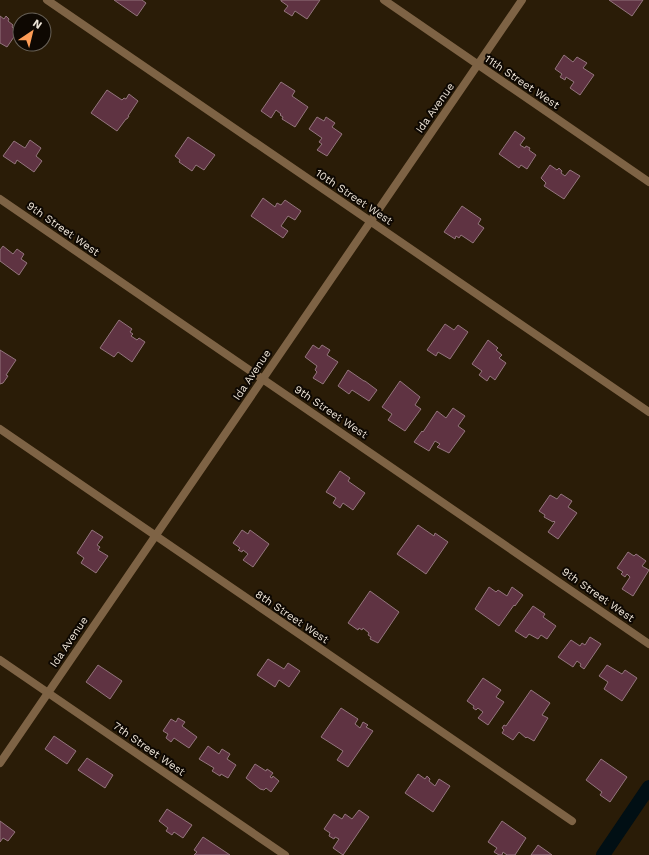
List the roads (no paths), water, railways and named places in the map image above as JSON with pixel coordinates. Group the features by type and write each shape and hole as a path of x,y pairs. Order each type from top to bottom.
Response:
{"street":[{"name":"10th Street West","path":"47,0 649,412"},
{"name":"11th Street West","path":"384,0 649,182"},
{"name":"Ida Avenue","path":"0,763 522,0"},
{"name":"9th Street West","path":"0,199 649,644"},
{"name":"8th Street West","path":"0,429 572,821"},
{"name":"7th Street West","path":"0,660 285,855"}],"waterway":[{"path":"603,855 649,787"}]}
